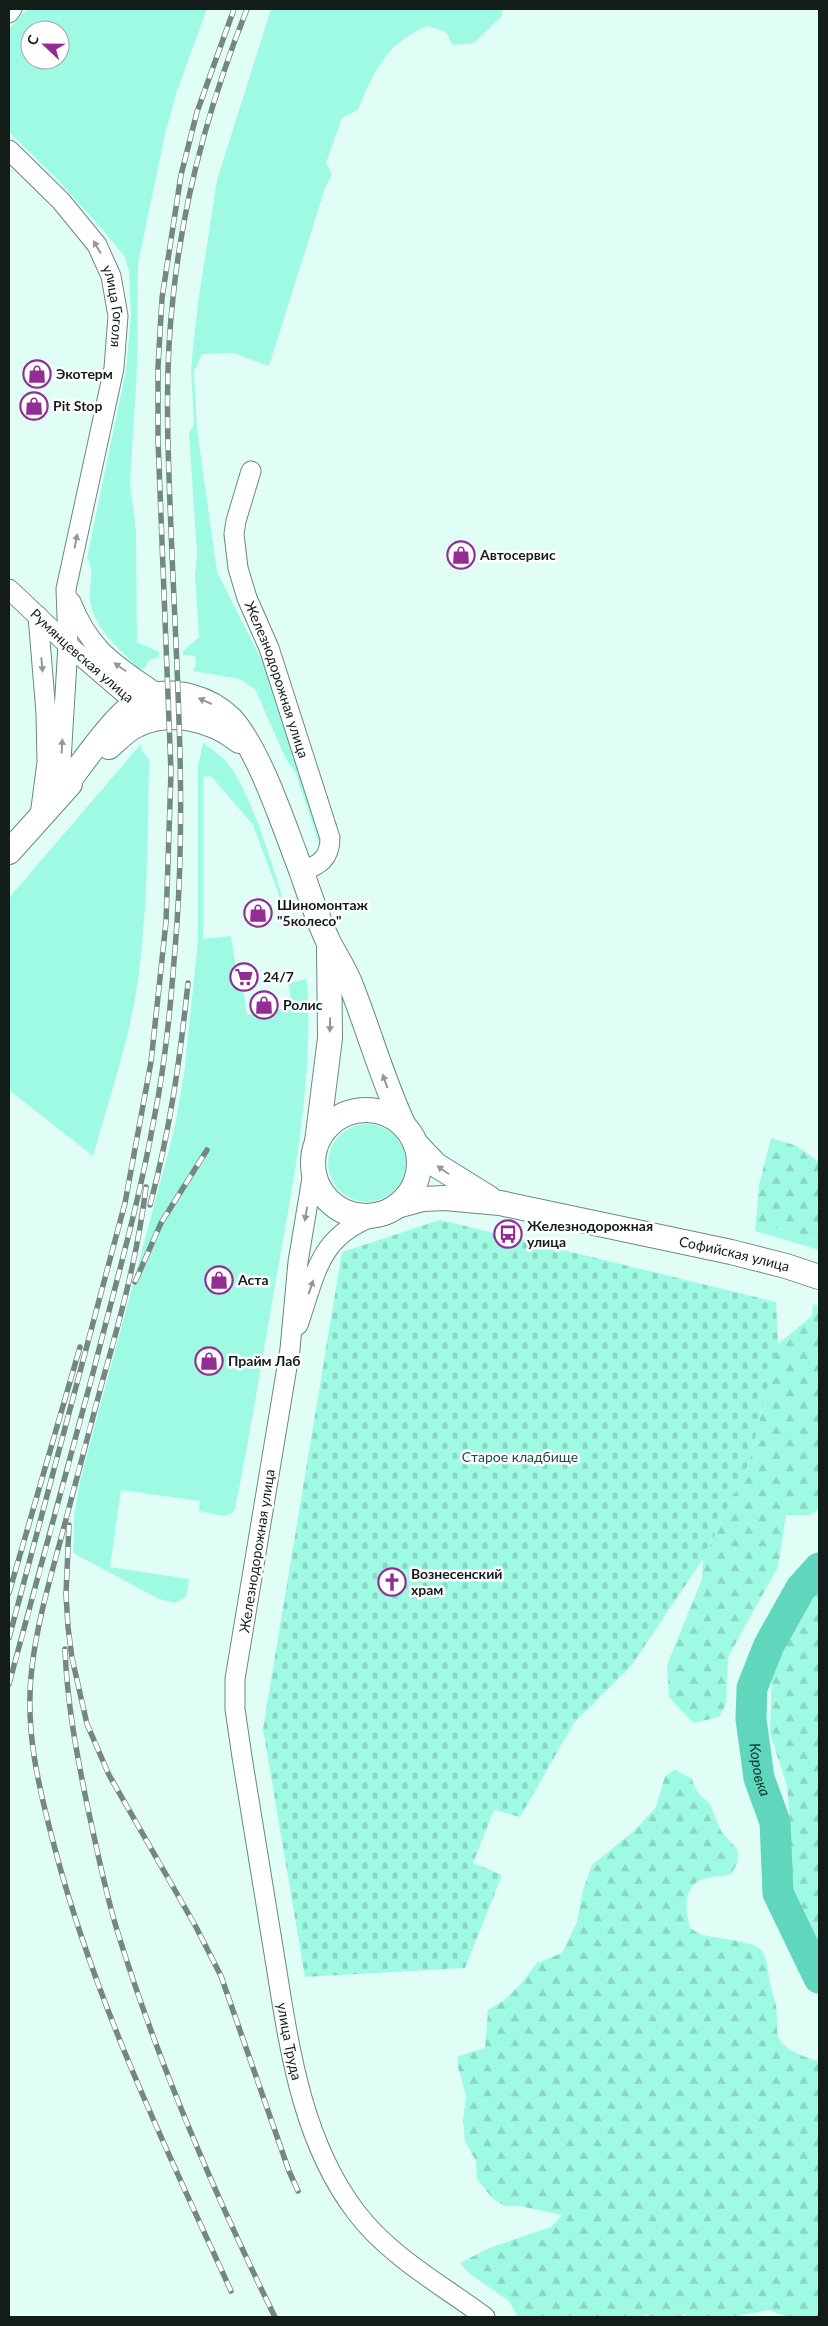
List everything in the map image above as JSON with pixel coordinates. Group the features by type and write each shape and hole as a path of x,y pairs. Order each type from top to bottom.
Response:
{"main road":[{"name":"Железнодорожная улица","path":"134,703 147,697 160,695 192,696 202,699 221,710 240,730 273,798 329,942 352,985 384,1078 409,1134"},
{"path":"9,852 60,794 114,724 134,703"},
{"name":"Железнодорожная улица","path":"60,794 123,734 135,726 156,720 188,719 210,724 240,742 257,764"},
{"name":"Железнодорожная улица","path":"315,1156 330,1038 329,942"},
{"path":"358,1112 379,1112 393,1118 409,1134 419,1160 417,1178 410,1194 389,1210 355,1215 334,1206 320,1188 315,1156 323,1134 332,1123 344,1116 358,1112"},
{"name":"Софийская улица","path":"409,1134 436,1165 462,1183 500,1203"},
{"name":"Софийская улица","path":"389,1210 423,1199 445,1198 500,1203 731,1252 786,1266 819,1278"}],"street":[{"path":"9,13 12,9"},
{"name":"улица Гоголя","path":"9,150 61,201 87,232 106,262 116,294 118,316 114,368 66,589 68,645 60,794"},
{"name":"Железнодорожная улица","path":"251,471 234,534 238,568 247,598 269,648 330,838 330,848 324,861 301,872"},
{"name":"Румянцевская улица","path":"9,589 68,645 156,720"},
{"name":"Румянцевская улица","path":"66,589 81,626 105,656 160,695"},
{"path":"38,616 46,713 47,762 40,816"},
{"name":"Железнодорожная улица","path":"235,1693 290,1349 298,1262 315,1156"},
{"name":"Железнодорожная улица","path":"290,1349 316,1271 333,1240 354,1224 389,1210"},
{"name":"улица Труда","path":"235,1693 242,1757 289,2046 303,2100 315,2134 346,2197 371,2229 419,2269 485,2317"}],"green space":[{"path":"27,9 207,9 177,91 166,130 138,263 137,368 130,483 136,532 137,642 159,652 159,657 149,660 144,669 138,668 116,646 96,620 90,600 91,569 87,558 126,370 131,315 129,272 125,257 102,229 58,180 9,132 9,29"},
{"path":"271,9 502,9 502,16 474,43 452,45 446,32 427,26 413,33 392,50 376,71 358,110 342,118 326,163 332,174 325,188 269,366 233,353 202,354 194,372 197,429 217,572 268,673 320,834 320,840 318,841 296,774 285,757 255,689 240,679 193,671 196,663 195,656 183,655 183,651 199,637 195,575 197,555 189,432 194,425 191,371 198,303 217,180"},
{"path":"203,743 229,765 247,797 270,856 287,912 282,913 279,895 253,825 211,776 203,777 203,939 231,936 236,967 232,968 235,989 243,988 247,1015 292,1007 288,983 307,979 307,1056 305,1094 295,1171 235,1509 231,1514 223,1516 199,1511 200,1501 121,1490 110,1567 189,1579 186,1597 175,1603 159,1599 73,1553 74,1516 80,1481 174,1131 184,1075 198,940 198,766"},
{"path":"141,744 142,751 149,759 146,887 140,964 127,1037 93,1156 9,1090 9,898"},
{"path":"367,1124 382,1127 394,1136 403,1148 406,1163 403,1178 394,1190 382,1199 367,1202 352,1199 340,1190 331,1178 328,1163 331,1148 340,1136 352,1127"},
{"path":"771,1138 797,1146 819,1162 819,1241 756,1222 759,1185"},
{"name":"Старое кладбище","path":"440,1220 776,1302 778,1344 749,1463 703,1559 631,1666 574,1723 520,1817 494,1810 473,1863 502,1875 465,1968 305,1977 263,1729 342,1252"},
{"path":"756,1222 819,1241 819,1250 755,1231"},
{"path":"813,1304 819,1306 819,1509 810,1515 786,1515 778,1567 728,1657 726,1704 719,1717 693,1723 669,1697 667,1665 702,1579 703,1559 749,1463 778,1344 812,1316"},
{"path":"819,1583 819,1950 796,1901 789,1878 785,1838 790,1822 787,1786 770,1733 772,1670 801,1606"},
{"path":"675,1770 691,1778 698,1793 710,1804 721,1831 737,1849 738,1862 731,1874 703,1879 691,1887 686,1906 690,1927 701,1934 751,1944 761,1950 766,1959 776,2006 779,2039 782,2044 797,2053 819,2060 819,2317 788,2317 769,2310 731,2317 688,2317 683,2314 681,2317 650,2317 645,2314 643,2317 518,2317 509,2301 469,2273 460,2263 489,2248 551,2227 562,2215 520,2206 505,2206 493,2199 477,2179 476,2161 465,2142 463,2120 466,2096 458,2067 458,2056 485,2048 488,2010 503,2001 519,1986 537,1963 562,1953 577,1922 583,1890 592,1865 636,1829 656,1807 665,1776"}],"waterway":[{"name":"Коровка","path":"819,1568 801,1588 769,1645 752,1688 751,1719 759,1778 775,1822 778,1893 819,1978"}],"railway":[{"path":"9,1638 125,1203 151,1062 166,922 171,772 158,440 158,367 162,298 181,175 197,112 234,9"},
{"path":"9,1684 126,1244 148,1150 166,1046 177,923 181,825 168,443 170,327 178,261 191,187 221,79 247,9"},
{"path":"150,1205 174,1095 188,983"},
{"path":"135,1282 161,1223 207,1150"},
{"path":"146,1187 143,1212 128,1284 40,1619 32,1667 30,1713 34,1759 49,1826 72,1907 91,1963 111,2019 157,2128 231,2291"},
{"path":"9,1593 80,1347"},
{"path":"69,1525 66,1594 68,1627 72,1658 87,1724 109,1775 196,1927 221,1976 289,2171 298,2191"},
{"path":"65,1649 70,1709 80,1769 101,1870 117,1930 150,2029 188,2127 230,2223 275,2317"}],"place":[{"name":"Экотерм","path":"37,374"},
{"name":"Pit Stop","path":"34,406"},
{"name":"Автосервис","path":"461,555"},
{"name":"Шиномонтаж \"5колесо\"","path":"258,913"},
{"name":"24/7","path":"244,977"},
{"name":"Ролис","path":"264,1005"},
{"name":"Железнодорожная улица","path":"508,1234"},
{"name":"Аста","path":"219,1280"},
{"name":"Прайм Лаб","path":"209,1361"},
{"name":"Вознесенский храм","path":"392,1582"}]}
